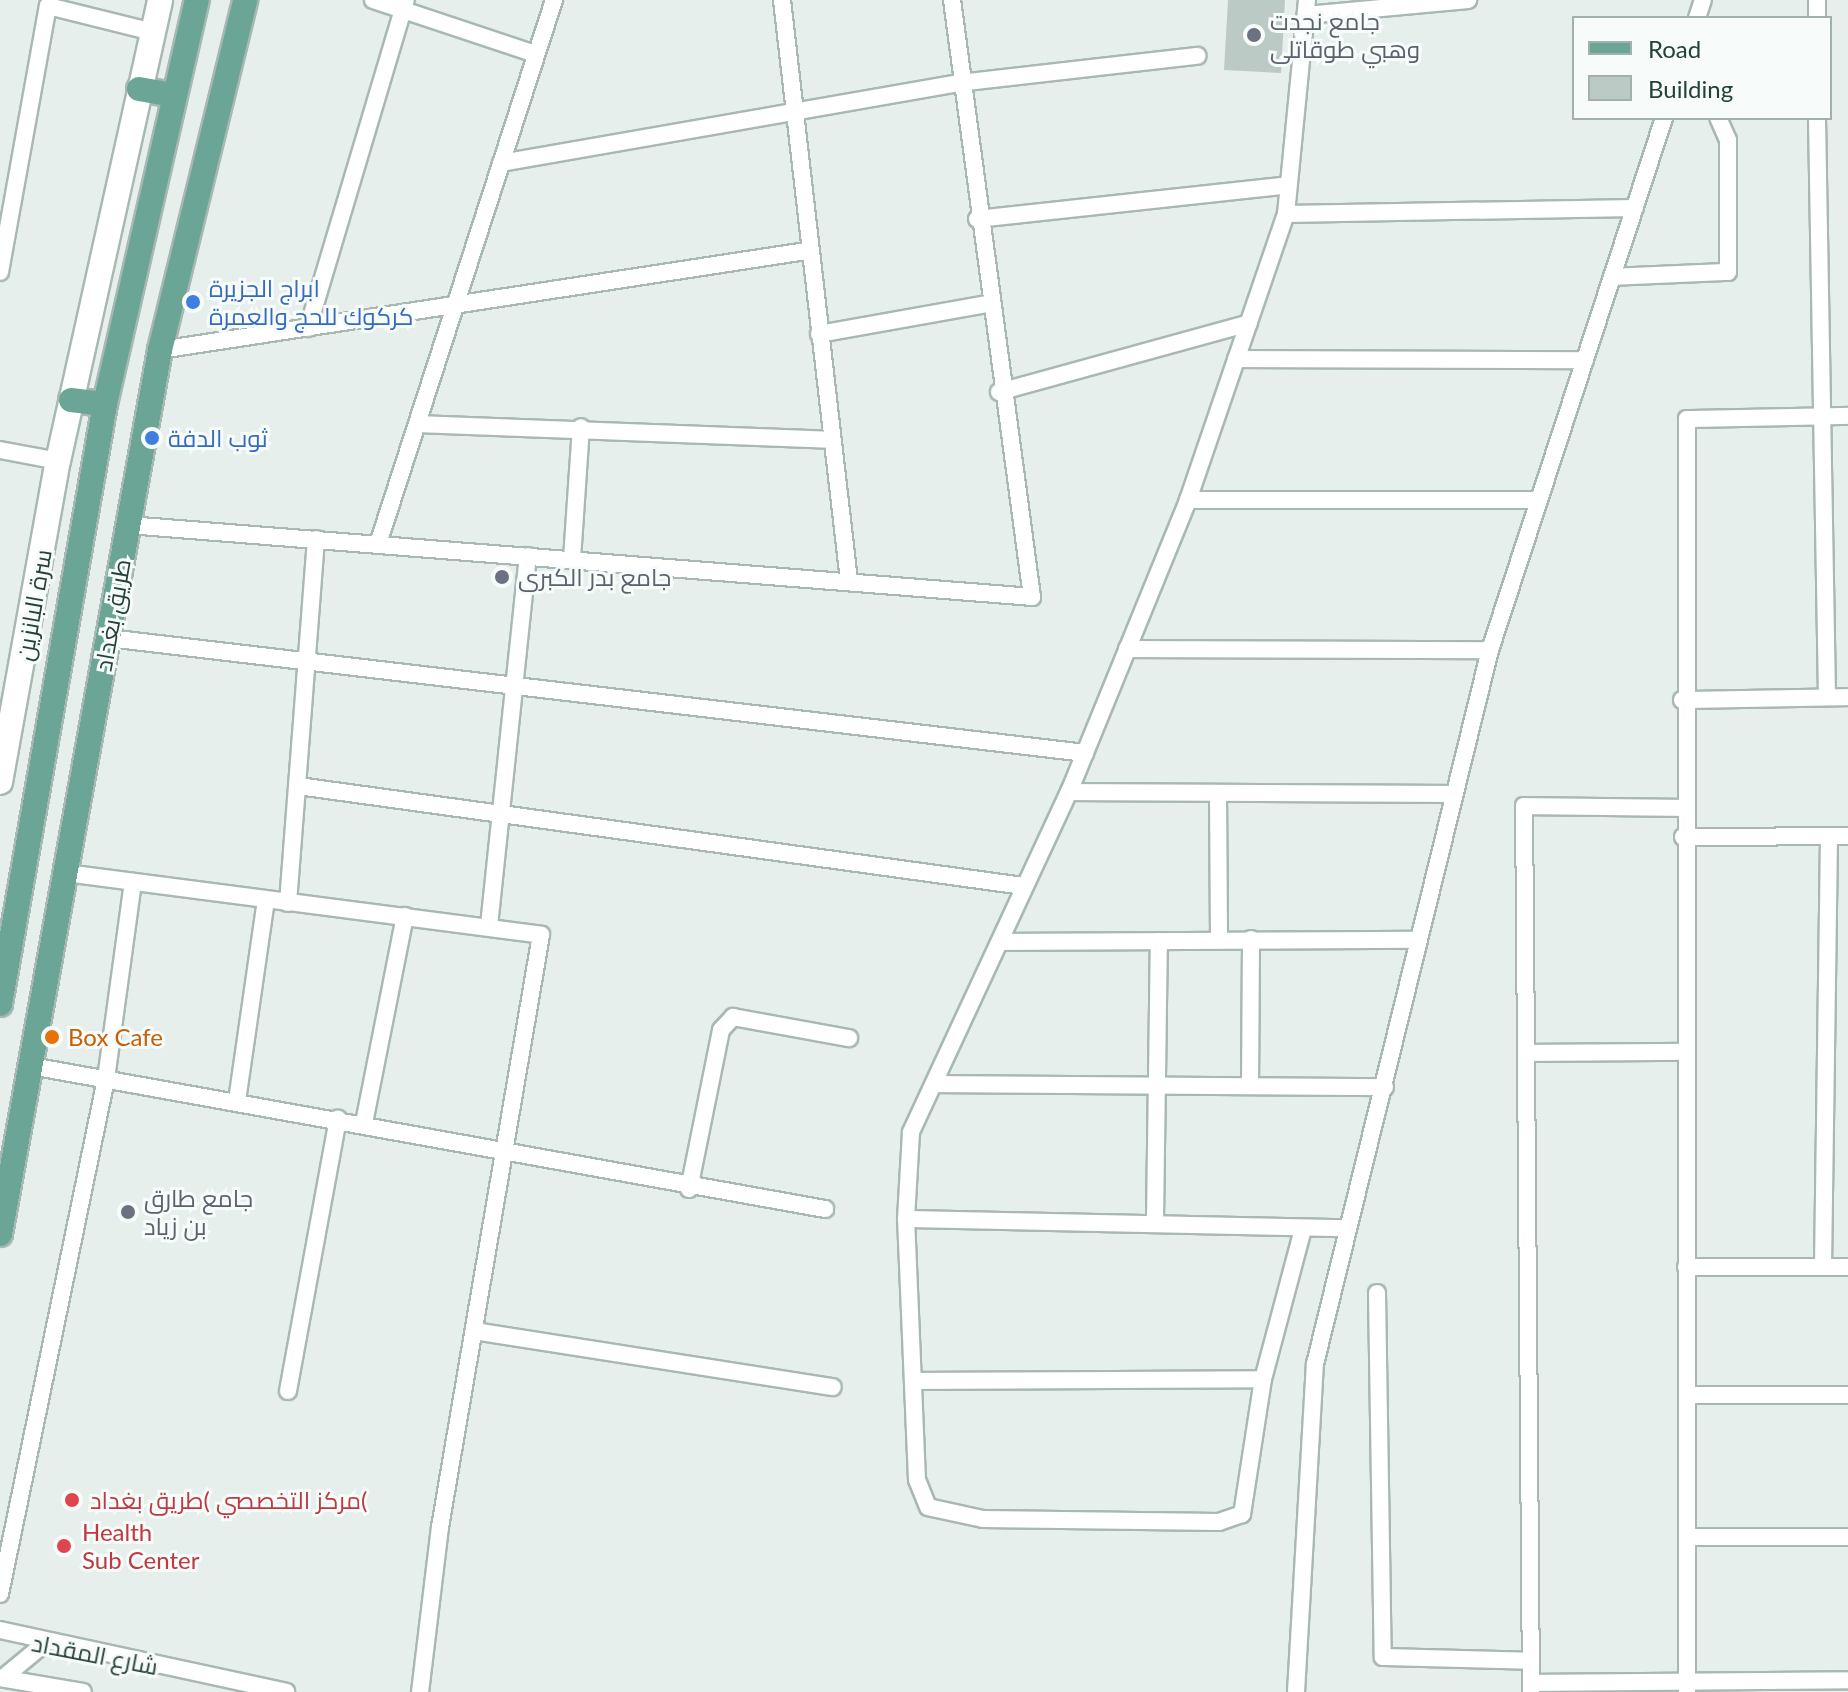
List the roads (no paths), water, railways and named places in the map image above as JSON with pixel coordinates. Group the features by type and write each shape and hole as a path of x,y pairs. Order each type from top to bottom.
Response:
{"main road":[{"name":"سرة البانزين","path":"0,782 57,467 160,0"},
{"name":"طريق بغداد","path":"0,1002 105,404 197,0"},
{"name":"طريق بغداد","path":"0,1234 160,350 237,3"},
{"path":"139,89 174,95"},
{"path":"71,400 105,404"}],"street":[{"path":"373,0 405,5 535,54"},
{"path":"378,544 458,306 554,0"},
{"path":"782,0 806,251 819,334 828,440 849,581"},
{"path":"128,525 1032,597 999,392 959,83 952,0"},
{"path":"1303,1229 1263,1379 1248,1507 1219,1522 941,1515 928,1507 917,1480 906,1219 911,1132 1069,792 1188,500 1286,214 1307,8 1468,0"},
{"path":"308,328 405,5"},
{"path":"0,272 48,6 153,32"},
{"path":"501,163 792,115 959,83 1197,56"},
{"path":"1296,1692 1305,1453 1315,1364 1385,1087 1415,940 1490,650 1663,120"},
{"path":"1612,277 1728,272 1728,140 1719,120"},
{"path":"1817,120 1818,416 1827,697"},
{"path":"977,219 1288,185"},
{"path":"1286,214 1635,208"},
{"path":"160,350 806,251"},
{"path":"819,334 988,304"},
{"path":"999,392 1249,323"},
{"path":"1236,359 1585,360"},
{"path":"1687,1686 1682,700 1687,419 1848,416"},
{"path":"418,424 581,427 828,440"},
{"path":"572,559 581,427"},
{"path":"0,450 57,467"},
{"path":"1188,500 1539,500"},
{"path":"288,903 310,661 316,539"},
{"path":"489,926 528,556"},
{"path":"108,638 1085,753"},
{"path":"1127,649 1490,650"},
{"path":"1682,700 1848,697"},
{"path":"298,786 1023,886"},
{"path":"1069,792 1451,794"},
{"path":"1218,793 1219,939"},
{"path":"1683,808 1524,806 1531,1688 1822,1686 1848,1680"},
{"path":"1823,1267 1829,836"},
{"path":"1683,837 1848,836"},
{"path":"66,873 541,935 474,1331 420,1692"},
{"path":"0,1594 106,1079 133,882"},
{"path":"237,1101 266,900"},
{"path":"364,1123 405,916"},
{"path":"1250,1086 1251,939"},
{"path":"1000,942 1415,940"},
{"path":"1155,1219 1159,941"},
{"path":"689,1189 721,1030 733,1017 849,1038"},
{"path":"1527,1053 1686,1052"},
{"path":"31,1066 506,1147 689,1189 825,1209"},
{"path":"934,1084 1385,1087"},
{"path":"288,1391 338,1119"},
{"path":"906,1219 1155,1219 1303,1229 1348,1228"},
{"path":"1686,1267 1848,1267"},
{"path":"1377,1293 1383,1657 1531,1661"},
{"path":"474,1331 833,1387"},
{"path":"913,1381 1263,1379"},
{"path":"1687,1395 1848,1395"},
{"path":"1687,1537 1848,1537"},
{"name":"شارع المقداد","path":"0,1630 44,1644 286,1692"},
{"path":"1,1681 44,1644"},
{"name":"شارع المقداد","path":"1,1681 83,1692"}],"place":[{"name":"جامع نجدت وهبي طوقاتلى","path":"1254,35"},
{"name":"ابراج الجزيرة كركوك للحج والعمرة","path":"193,302"},
{"name":"ثوب الدفة","path":"152,438"},
{"name":"جامع بدر الكبرى","path":"502,577"},
{"name":"Box Cafe","path":"52,1037"},
{"name":"جامع طارق بن زياد","path":"128,1212"},
{"name":"مركز التخصصي )طريق بغداد(","path":"72,1500"},
{"name":"Health Sub Center","path":"64,1546"}]}
